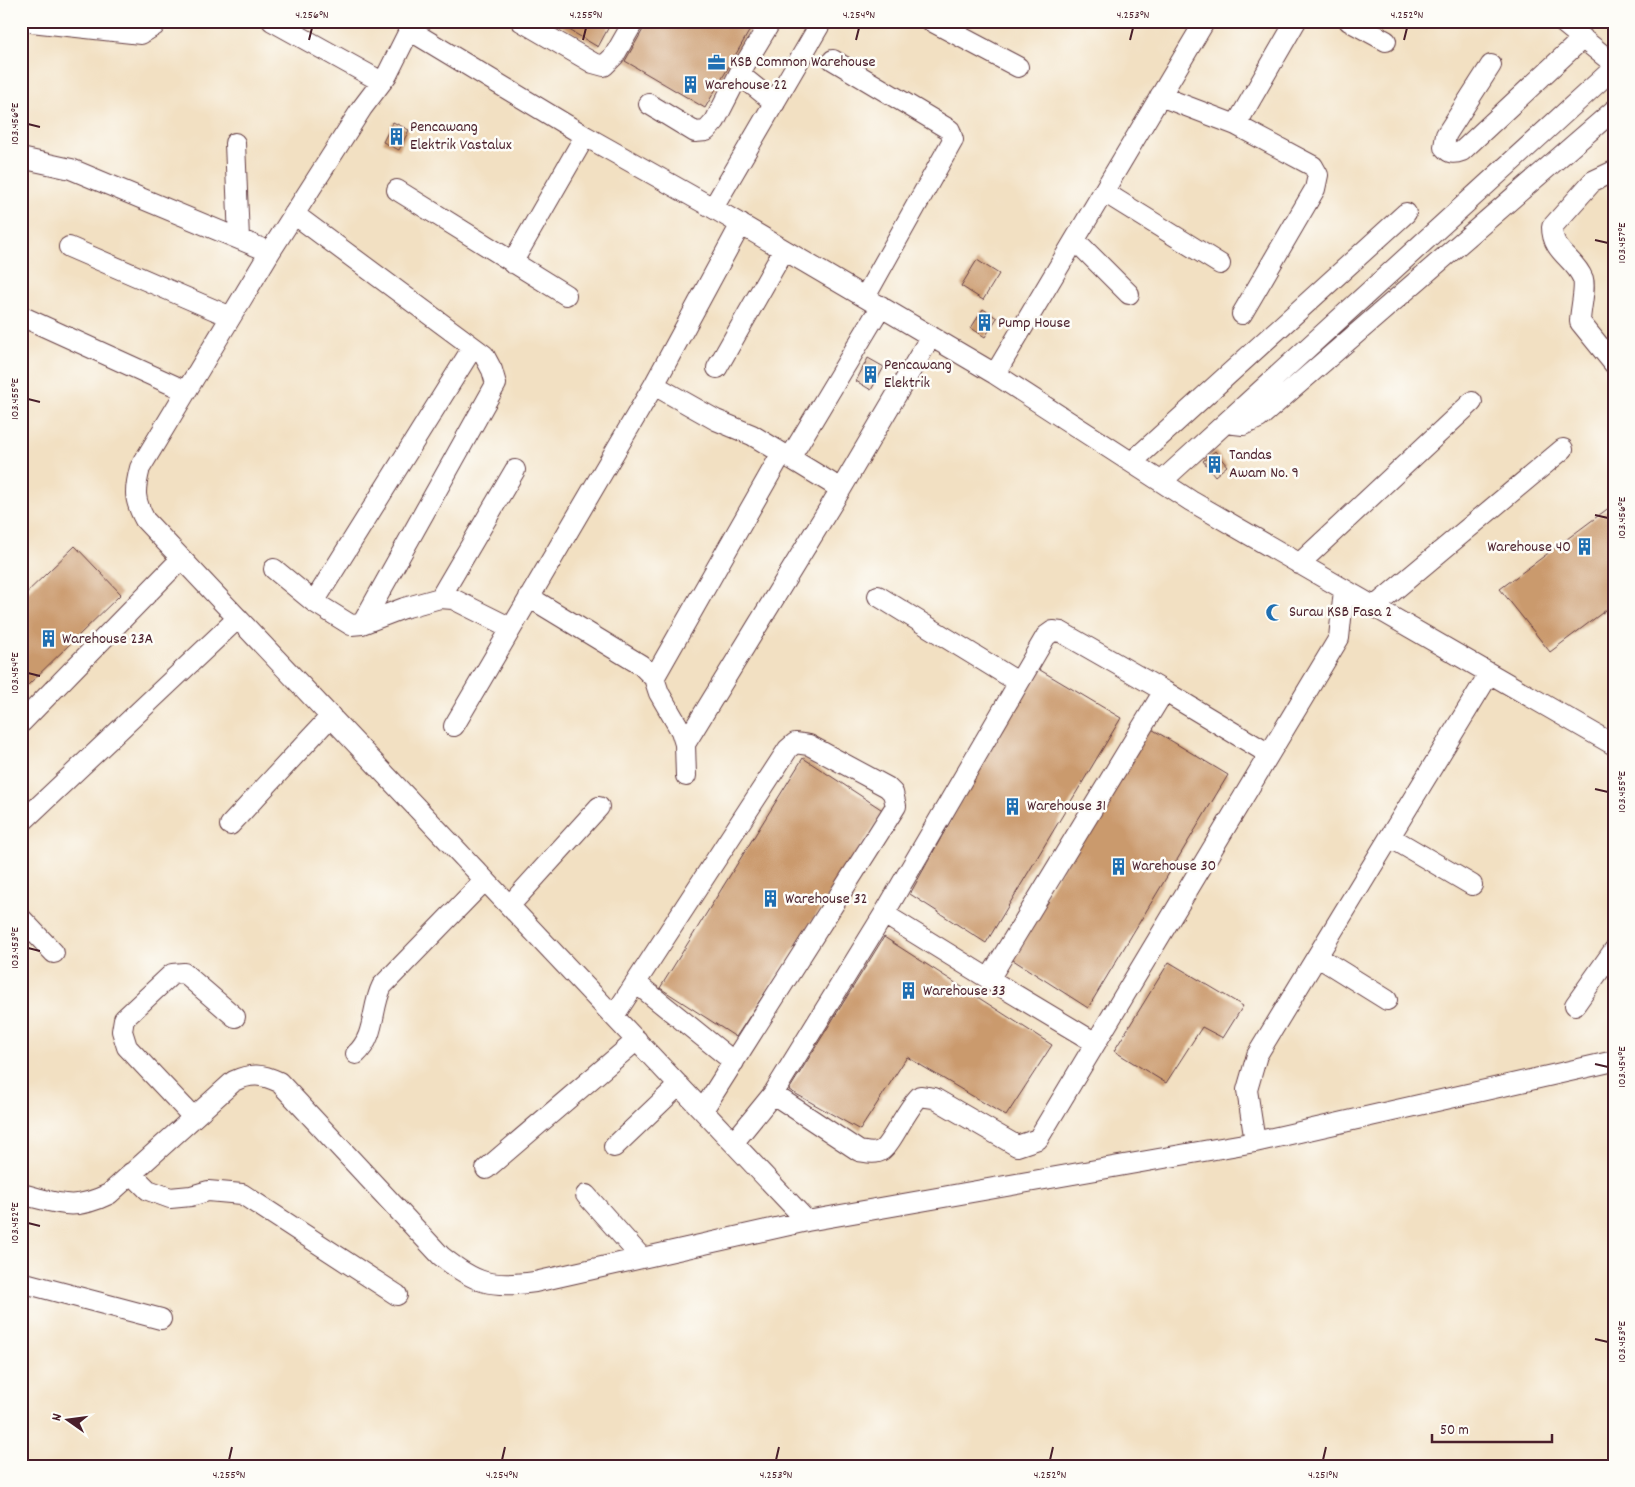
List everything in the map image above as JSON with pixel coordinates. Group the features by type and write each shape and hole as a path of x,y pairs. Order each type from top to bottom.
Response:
{"street":[{"path":"27,22 141,34 154,26 154,21"},
{"path":"272,21 382,82"},
{"path":"521,21 593,63 604,66 614,56 634,21"},
{"path":"650,104 695,132 706,131 715,121 738,74 770,21"},
{"path":"713,208 822,21"},
{"path":"931,21 1018,67"},
{"path":"995,374 1204,21"},
{"path":"1236,125 1296,21"},
{"path":"1349,21 1386,41"},
{"path":"1560,21 1614,64"},
{"path":"806,1221 734,1142 181,559 145,520 138,506 135,489 140,468 270,252 362,108 382,82 412,26 585,136 741,224 995,374 1162,481 1299,564 1614,745"},
{"path":"1491,65 1446,134 1444,147 1448,152 1462,151 1583,38"},
{"path":"654,678 786,455 873,302 953,140 950,130 834,60"},
{"path":"1162,481 1614,68"},
{"path":"738,74 775,103"},
{"path":"1160,96 1236,125 1313,166 1318,175 1315,189 1242,314"},
{"path":"1226,423 1243,425 1259,418 1614,110"},
{"path":"512,263 585,136"},
{"path":"235,143 238,239"},
{"path":"21,158 71,169 270,252"},
{"path":"1614,171 1593,181 1552,227 1552,236 1554,243 1573,264 1584,280 1580,322 1614,364"},
{"path":"397,190 566,295"},
{"path":"1104,192 1220,264"},
{"path":"294,214 484,355 492,370 496,384 362,624"},
{"path":"1132,462 1406,214"},
{"path":"454,726 654,386 741,224"},
{"path":"1075,240 1128,294"},
{"path":"69,247 231,316"},
{"path":"717,368 784,250"},
{"path":"21,316 186,391"},
{"path":"685,744 841,489 931,336"},
{"path":"314,602 472,346"},
{"path":"654,386 716,420 752,435 841,489"},
{"path":"1299,564 1472,402"},
{"path":"1374,607 1563,449"},
{"path":"440,598 515,470"},
{"path":"22,722 181,559"},
{"path":"274,569 314,602 351,625 362,624 404,608 440,598 453,598 511,628"},
{"path":"773,1094 859,1151 873,1153 882,1150 911,1104 920,1096 934,1098 1017,1146 1038,1139 1094,1042 1339,638 1344,590"},
{"path":"878,596 1018,682"},
{"path":"530,597 641,665 654,678 658,693 681,731 685,744 686,776"},
{"path":"21,823 238,618"},
{"path":"734,1142 773,1094 884,914 1046,636 1053,631 1061,632 1269,754"},
{"path":"1255,1142 1247,1090 1250,1071 1257,1055 1489,674"},
{"path":"989,979 1164,691"},
{"path":"230,826 331,716"},
{"path":"614,1016 788,749 795,743 809,745 887,787 893,793 896,806 703,1110"},
{"path":"510,905 599,807"},
{"path":"1390,837 1472,885"},
{"path":"356,1054 363,1048 372,1028 378,994 382,986 486,880"},
{"path":"884,914 1094,1042"},
{"path":"21,918 54,952"},
{"path":"1575,1005 1614,950"},
{"path":"1318,957 1386,1000"},
{"path":"193,1117 128,1047 122,1031 124,1019 172,974 184,973 236,1018"},
{"path":"636,983 734,1062"},
{"path":"486,1169 637,1040"},
{"path":"21,1194 66,1205 88,1204 109,1194 234,1081 249,1074 265,1075 279,1082 441,1256 462,1272 485,1283 508,1286 535,1282 806,1221 1255,1142 1614,1061"},
{"path":"614,1147 679,1085"},
{"path":"131,1173 148,1190 170,1198 191,1196 208,1191 242,1194 397,1295"},
{"path":"586,1195 642,1258"},
{"path":"21,1282 161,1319"}],"building":[{"path":"554,21 612,21 598,47"},
{"name":"Warehouse 22","path":"648,21 755,21 705,108 625,61"},
{"name":"Pencawang Elektrik Vastalux","path":"393,122 409,130 399,150 383,142"},
{"path":"977,260 999,274 983,300 961,286"},
{"name":"Pump House","path":"983,309 997,318 985,337 971,328"},
{"name":"Pencawang Elektrik","path":"868,358 884,367 871,390 856,381"},
{"name":"Tandas Awam No. 9","path":"1215,451 1227,466 1215,476 1203,461"},
{"name":"Warehouse 40","path":"1614,504 1614,604 1550,652 1500,589"},
{"name":"Warehouse 23A","path":"75,546 121,594 27,686 21,681 21,598"},
{"name":"Warehouse 31","path":"1035,667 1121,718 986,943 910,894"},
{"name":"Warehouse 30","path":"1145,725 1228,775 1088,1008 1010,958"},
{"name":"Warehouse 32","path":"803,758 884,811 736,1037 660,988"},
{"name":"Warehouse 33","path":"884,937 1052,1045 1006,1116 907,1057 860,1130 789,1090"},
{"path":"1169,962 1243,1006 1223,1038 1202,1027 1166,1083 1114,1051"}],"place":[{"name":"KSB Common Warehouse","path":"716,62"},
{"name":"Warehouse 22","path":"691,85"},
{"name":"Pencawang Elektrik Vastalux","path":"396,136"},
{"name":"Pump House","path":"984,323"},
{"name":"Pencawang Elektrik","path":"870,374"},
{"name":"Tandas Awam No. 9","path":"1215,464"},
{"name":"Warehouse 40","path":"1585,547"},
{"name":"Surau KSB Fasa 2","path":"1275,612"},
{"name":"Warehouse 23A","path":"48,639"},
{"name":"Warehouse 31","path":"1013,806"},
{"name":"Warehouse 30","path":"1118,866"},
{"name":"Warehouse 32","path":"771,899"},
{"name":"Warehouse 33","path":"909,991"}]}
